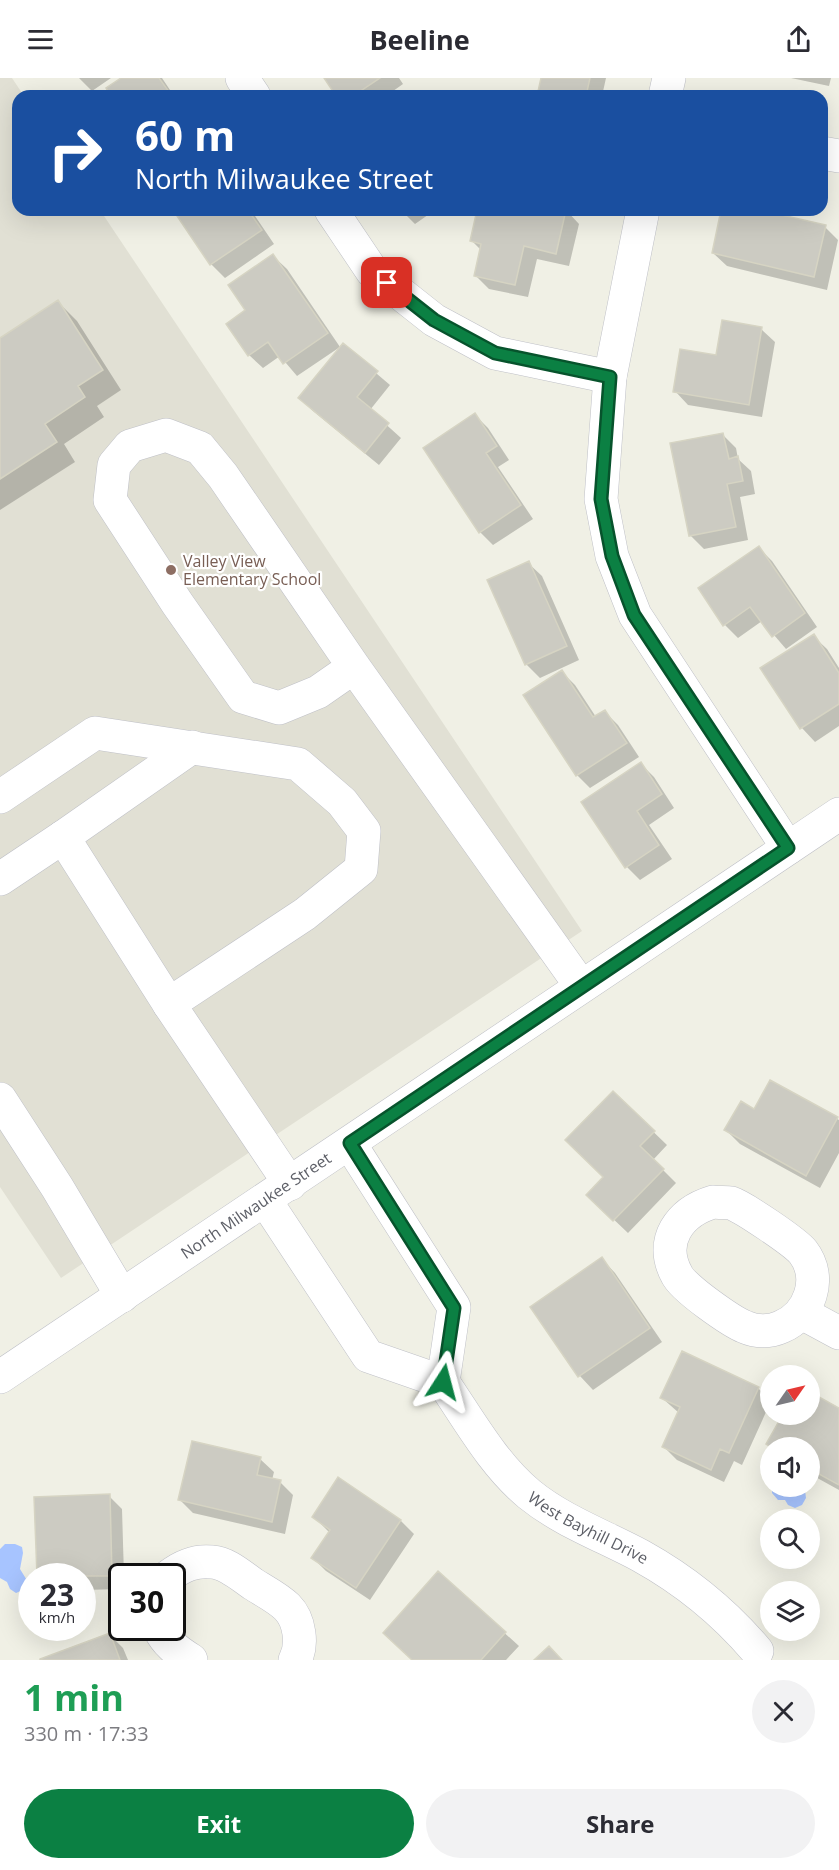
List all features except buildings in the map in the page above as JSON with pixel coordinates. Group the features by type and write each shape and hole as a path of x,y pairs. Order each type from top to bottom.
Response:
{"street":[{"path":"335,216 372,271 434,320 495,353 610,377"},
{"path":"642,216 610,377 601,499 612,556 634,615 788,848"},
{"path":"354,667 318,692 279,708 243,697 177,603 110,500 114,465 130,446 166,435 200,448 223,476 354,667 581,986"},
{"path":"0,797 95,733 298,764 342,802 364,831 361,869 305,914 169,1004"},
{"path":"0,879 192,747"},
{"name":"North Milwaukee Street","path":"0,1377 839,814"},
{"path":"63,837 169,1004 278,1192 368,1356 443,1382 454,1308 350,1143"},
{"path":"4,1105 57,1187 122,1296"},
{"path":"713,1202 730,1203 746,1209 802,1251 810,1266 813,1282 810,1298 802,1313 790,1324 775,1330 760,1331 744,1327 687,1288 677,1276 671,1261 670,1245 675,1230 684,1217 697,1207 713,1202"},
{"path":"802,1313 839,1333"},
{"name":"West Bayhill Drive","path":"443,1382 499,1464 529,1494 566,1518 642,1557 695,1590 732,1622 764,1657"},
{"path":"186,1566 198,1562 214,1562 230,1568 288,1608 296,1622 300,1639 295,1660"},
{"path":"168,1641 191,1660"}],"shaded area":[{"name":"Valley View Elementary School","path":"0,78 12,78 20,90 12,90 12,216 104,216 582,931 61,1278 0,1187"}],"water":[{"path":"775,1497 806,1498 802,1505 795,1508 788,1505 785,1500 778,1500"},
{"path":"5,1544 22,1547 21,1563 18,1563 18,1592 16,1593 10,1589 7,1582 0,1578 0,1549"}],"place":[{"name":"Valley View Elementary School","path":"171,570"}],"route":[{"path":"387,283 434,320 495,353 610,377 601,499 612,556 634,615 788,848 350,1143 454,1308 443,1382"}]}
